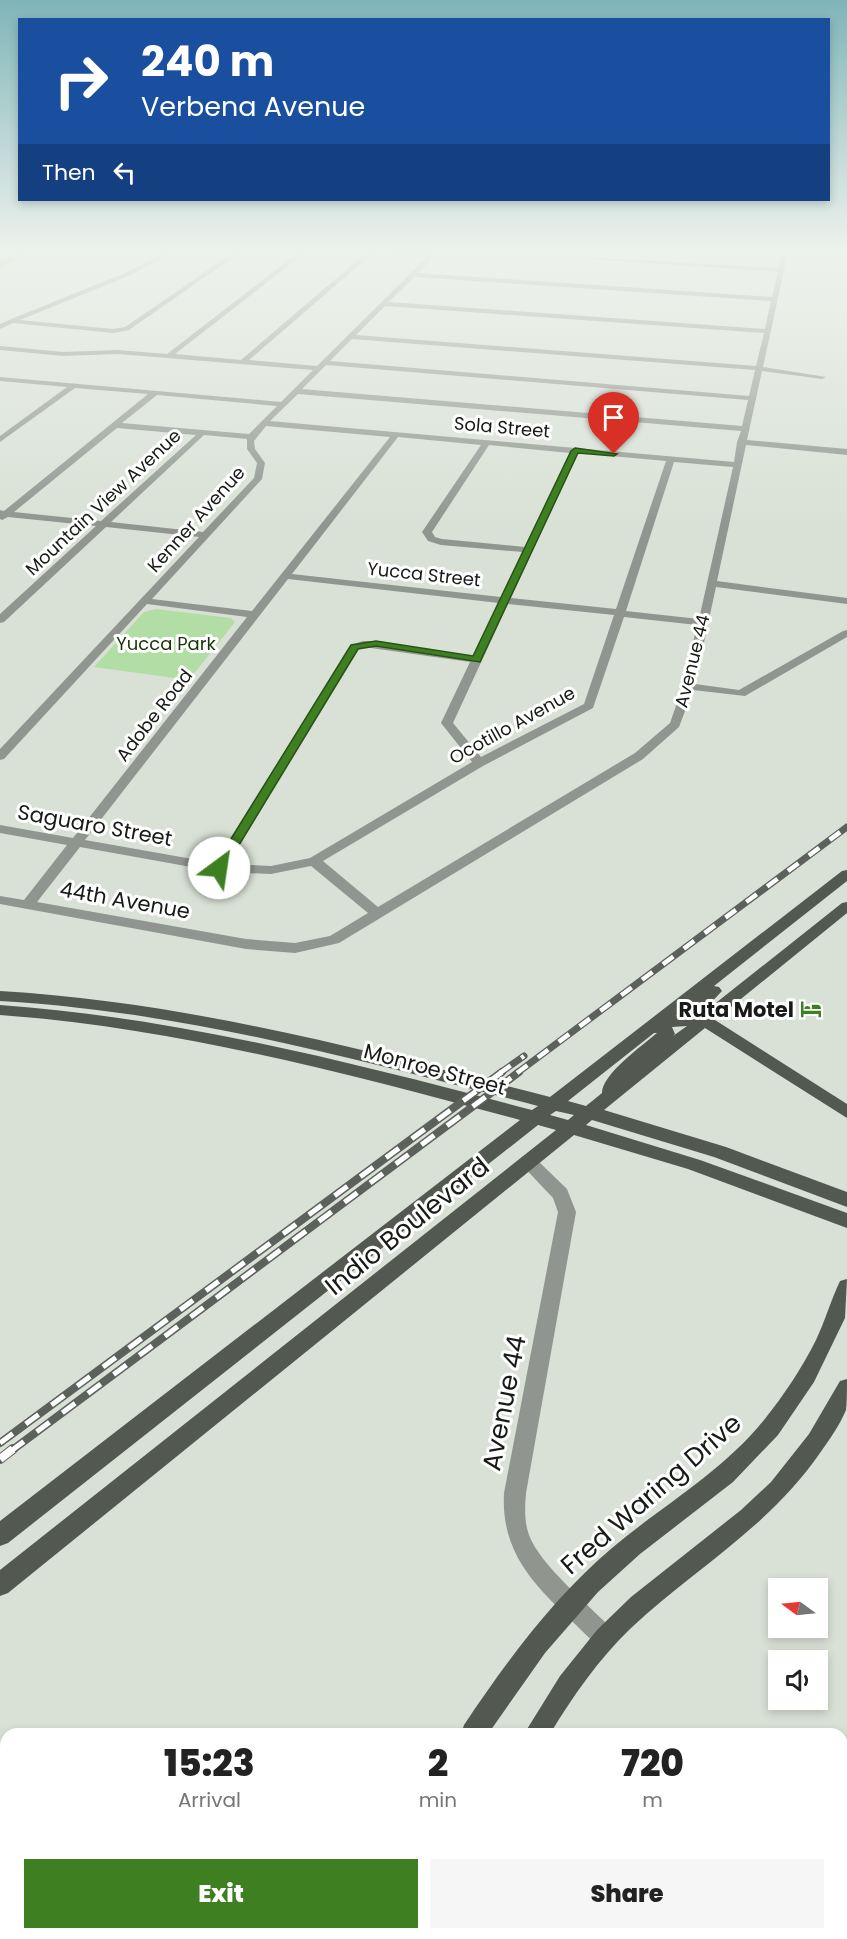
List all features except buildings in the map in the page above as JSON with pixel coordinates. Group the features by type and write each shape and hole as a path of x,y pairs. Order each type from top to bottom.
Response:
{"main road":[{"name":"Indio Boulevard","path":"0,1535 847,874"},
{"name":"Indio Boulevard","path":"0,1585 847,906"},
{"path":"770,934 758,957 700,1002 698,1011 704,1020 847,1112"},
{"name":"Monroe Street","path":"0,996 143,1010 221,1023 351,1052 650,1130 719,1152 847,1200"},
{"name":"Monroe Street","path":"0,1010 138,1023 211,1036 341,1067 644,1148 847,1221"},
{"path":"652,1026 676,1021 704,1020"},
{"path":"603,1102 621,1072 667,1034 664,1029 652,1026"},
{"name":"Fred Waring Drive","path":"477,1728 530,1651 572,1603 640,1539 722,1478 765,1435 806,1379 830,1332 847,1287"},
{"path":"540,1728 563,1690 605,1638 638,1606 750,1517 786,1481 818,1439 847,1388"}],"street":[{"path":"169,356 186,342"},
{"path":"243,362 265,342"},
{"name":"Kenner Avenue","path":"0,756 258,479 261,463 250,450 251,437 345,342"},
{"path":"423,342 758,368 822,377"},
{"name":"Avenue 44","path":"377,913 639,756 675,724 689,686 701,622 764,342"},
{"path":"0,348 63,354 118,352 751,398"},
{"path":"0,380 283,404"},
{"path":"0,440 73,386"},
{"path":"296,391 744,429"},
{"path":"2,515 156,392"},
{"name":"Sola Street","path":"264,423 736,465"},
{"path":"116,425 251,437"},
{"name":"Mountain View Avenue","path":"0,620 202,433"},
{"name":"Adobe Road","path":"28,904 396,434"},
{"path":"487,442 427,532 431,539 441,542 529,550"},
{"path":"741,442 847,452"},
{"path":"479,763 447,723 575,451"},
{"name":"Ocotillo Avenue","path":"219,868 271,870 314,861 479,763 589,706 671,459"},
{"path":"2,515 204,535"},
{"name":"Yucca Street","path":"286,576 701,622"},
{"path":"710,583 847,601"},
{"path":"144,601 256,615"},
{"path":"689,686 741,694 847,633"},
{"path":"219,868 355,647 376,644 476,660"},
{"path":"0,738 15,740"},
{"name":"Saguaro Street","path":"0,829 219,868"},
{"path":"314,861 377,913"},
{"name":"44th Avenue","path":"0,900 246,944 295,948 334,940 377,913"},
{"name":"Avenue 44","path":"528,1162 561,1194 567,1212 515,1493 514,1517 519,1540 531,1561 605,1638"}],"green space":[{"name":"Yucca Park","path":"156,609 231,618 235,622 189,680 94,667 144,612"}],"railway":[{"path":"517,1073 847,827"},
{"path":"500,1073 524,1056"},
{"path":"0,1443 502,1072"},
{"path":"11,1451 519,1072"},
{"path":"0,1459 13,1449"}],"place":[{"name":"Ruta Motel","path":"811,1009"}],"route":[{"path":"219,868 355,647 363,644 376,644 476,660 575,451 614,454"}]}
